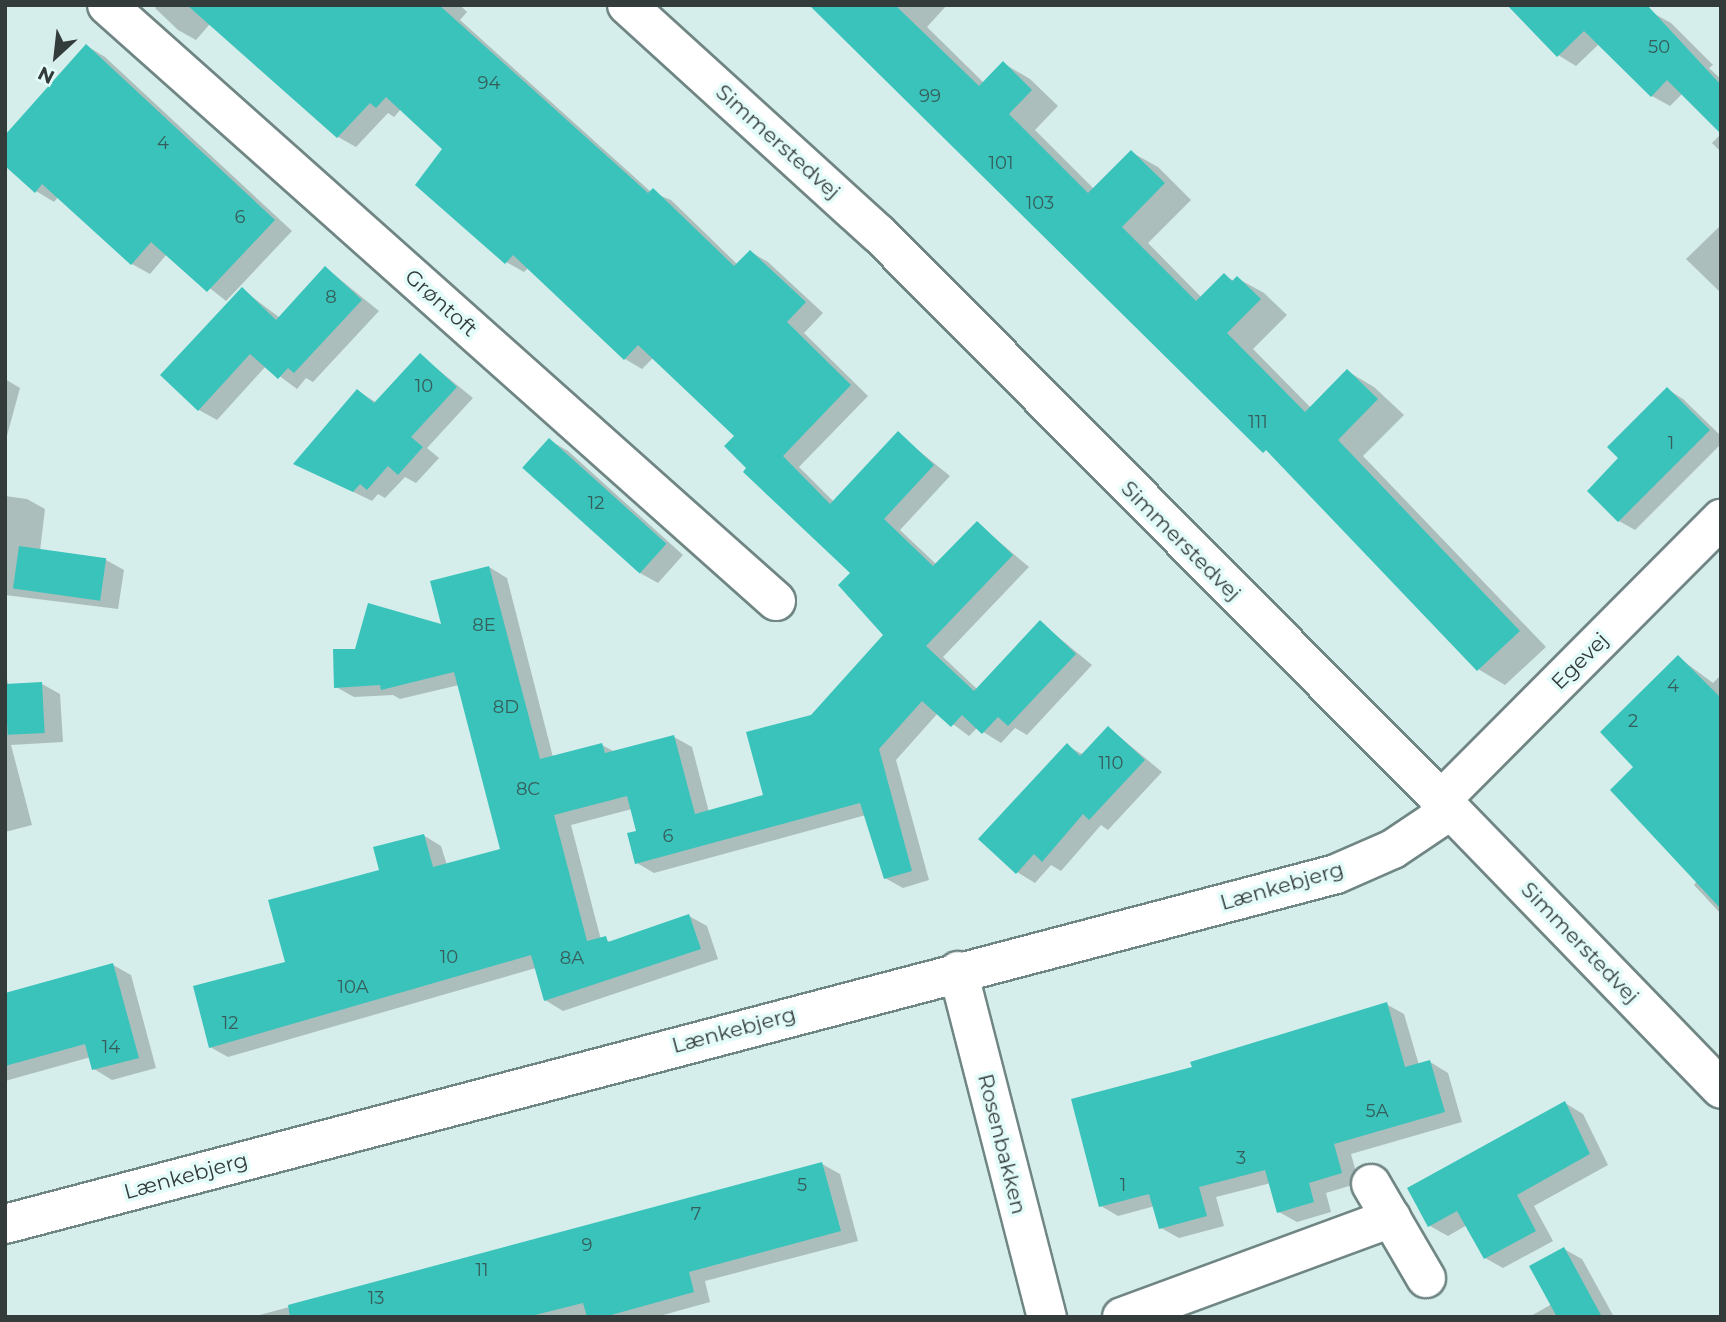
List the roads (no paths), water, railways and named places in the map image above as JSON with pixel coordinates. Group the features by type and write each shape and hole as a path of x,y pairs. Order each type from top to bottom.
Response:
{"street":[{"name":"Grøntoft","path":"107,5 776,601"},
{"name":"Simmerstedvej","path":"627,5 879,234 1721,1089"},
{"name":"Egevej","path":"1445,806 1721,519"},
{"name":"Lænkebjerg","path":"5,1224 958,971 1336,874 1393,849 1445,806"},
{"name":"Rosenbakken","path":"958,971 1047,1317"},
{"path":"1371,1184 1426,1278"},
{"path":"1122,1317 1391,1218"}]}
